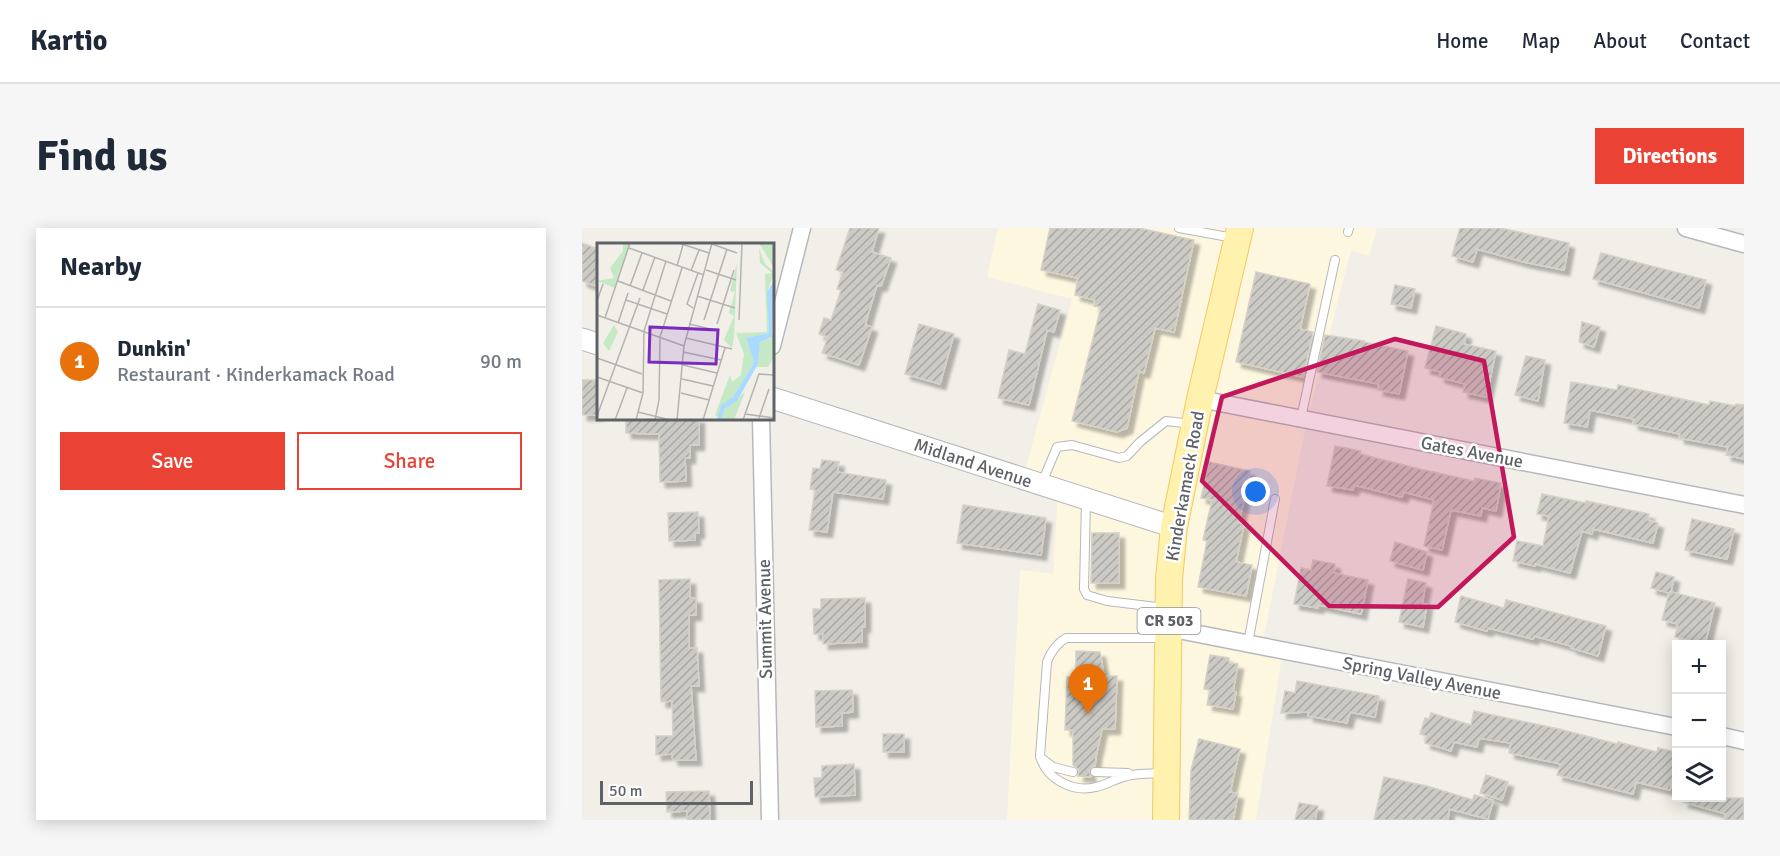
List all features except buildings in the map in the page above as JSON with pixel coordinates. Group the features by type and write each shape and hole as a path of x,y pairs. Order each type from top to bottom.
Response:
{"main road":[{"name":"Kinderkamack Road","path":"1166,820 1169,579 1174,527 1200,399 1239,233"}],"street":[{"path":"774,338 802,228"},
{"path":"1686,228 1744,244"},
{"path":"582,339 597,344"},
{"name":"Midland Avenue","path":"774,399 1174,527"},
{"name":"Gates Avenue","path":"1200,399 1744,505"},
{"name":"Summit Avenue","path":"761,420 770,820"},
{"name":"Spring Valley Avenue","path":"1168,625 1248,644 1672,726"},
{"path":"1726,737 1744,741"}],"lane":[{"path":"1179,228 1239,233"},
{"path":"1301,418 1335,260"},
{"path":"1041,485 1057,447 1072,445 1119,458 1127,456 1166,421 1195,424"},
{"path":"1248,644 1275,498"},
{"path":"1086,499 1084,589 1087,595 1168,625"},
{"path":"1138,774 1116,779 1095,788 1072,787 1050,775 1043,766 1040,756 1047,662 1052,650 1066,638 1168,625"},
{"path":"1040,756 1053,766 1073,772"},
{"path":"1095,772 1166,773"}],"highlighted area":[{"path":"1395,339 1484,361 1514,537 1438,607 1329,606 1202,481 1222,397"}],"shaded area":[{"path":"998,228 1377,228 1369,256 1351,250 1307,420 1262,646 1283,650 1256,820 1007,820 1020,570 1053,574 1058,490 1023,478 1072,299 987,277"}],"place":[{"name":"Dunkin'","path":"1088,714"}]}
